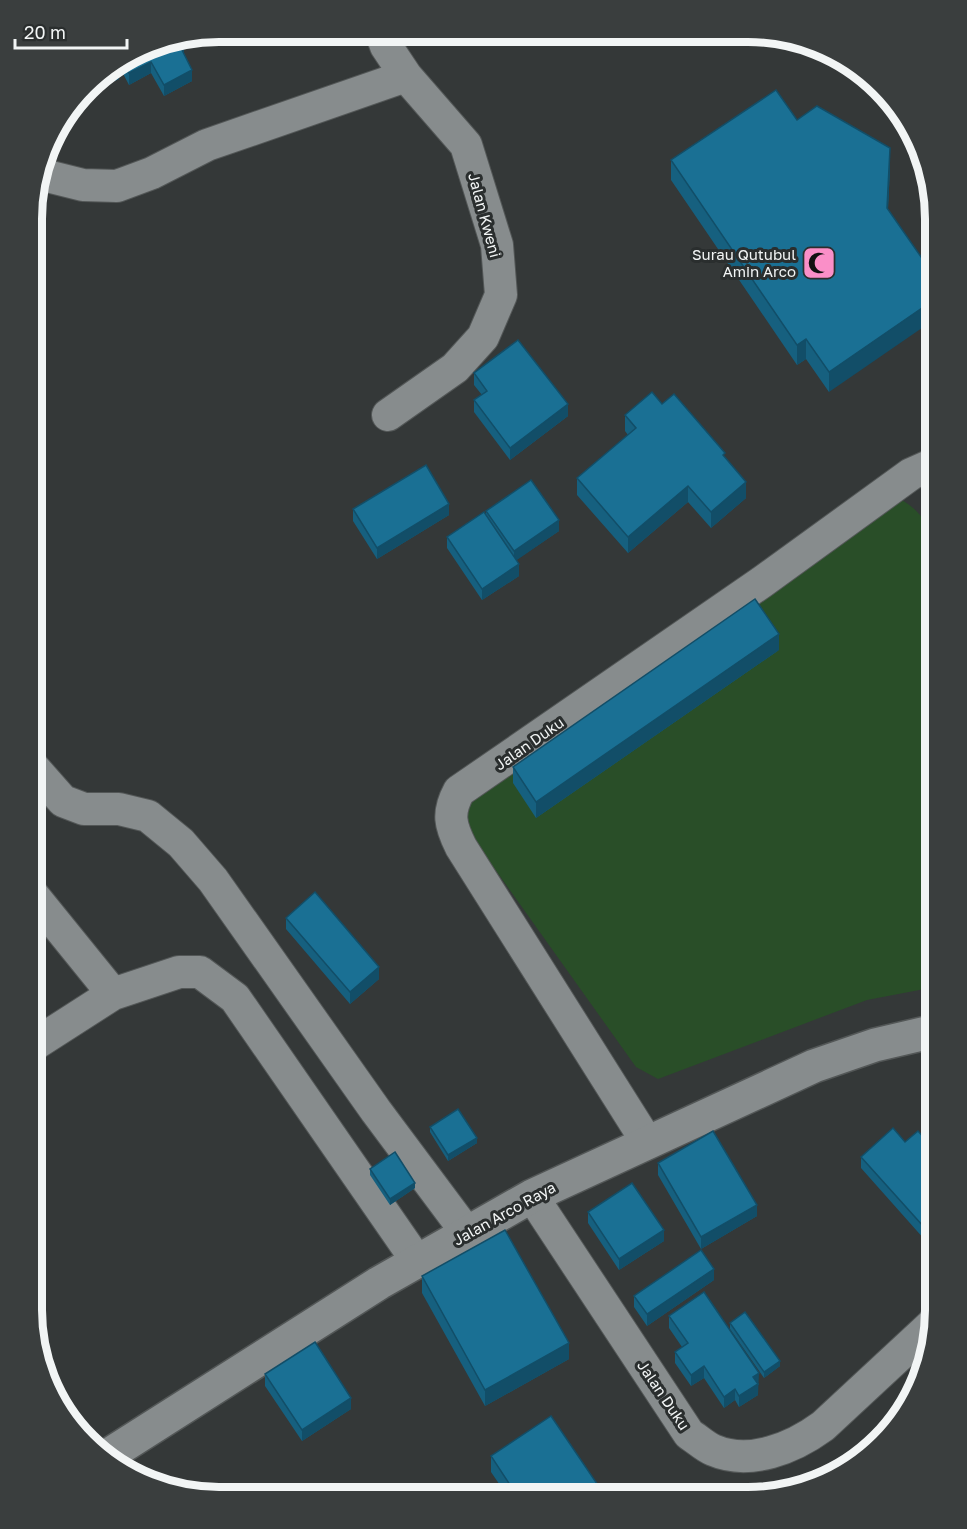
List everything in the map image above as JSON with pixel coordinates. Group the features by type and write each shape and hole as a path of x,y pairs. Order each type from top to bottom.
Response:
{"main road":[{"name":"Jalan Arco Raya","path":"113,1452 417,1262 532,1196 814,1066 875,1045 925,1033"}],"street":[{"name":"Jalan Kweni","path":"385,42 406,76 466,146 497,245 501,295 483,337 455,368 388,415"},
{"path":"47,176 83,185 117,186 152,173 207,145 406,76"},
{"name":"Jalan Duku","path":"647,1142 460,847 451,826 450,808 459,792 762,582 911,474 925,468"},
{"path":"42,777 63,801 84,809 119,809 147,816 181,843 213,880 376,1110 467,1233"},
{"path":"42,906 113,994"},
{"path":"42,1040 113,994 179,972 200,972 235,998 417,1262"},
{"name":"Jalan Duku","path":"532,1196 689,1434 712,1449 735,1456 760,1455 804,1440 824,1426 924,1333"}],"green space":[{"path":"868,485 892,494 918,512 925,523 925,989 867,1000 658,1079 636,1067 457,816 467,778 608,696"}],"building":[{"path":"180,47 192,70 164,85 151,62 129,73 127,68 151,55"},
{"name":"Surau Qutubul Amin Arco","path":"776,90 797,120 817,106 890,148 887,208 925,263 925,306 829,372 806,339 797,345 671,160"},
{"path":"518,340 568,404 510,448 474,400 487,391 474,373"},
{"path":"652,392 662,404 674,394 725,453 723,455 746,482 711,512 688,486 628,537 577,478 636,428 625,415"},
{"path":"426,465 449,504 377,548 353,509"},
{"path":"531,480 559,520 514,551 486,511"},
{"path":"484,512 519,564 482,589 447,537"},
{"path":"755,599 779,634 536,802 513,767"},
{"path":"315,892 379,967 350,992 286,918"},
{"path":"458,1109 477,1138 448,1155 430,1127"},
{"path":"893,1128 905,1142 918,1131 925,1139 925,1228 861,1157"},
{"path":"713,1131 757,1205 701,1237 658,1163"},
{"path":"395,1152 415,1183 390,1199 370,1169"},
{"path":"632,1183 664,1230 619,1259 588,1212"},
{"path":"505,1230 569,1343 485,1390 422,1276"},
{"path":"701,1250 714,1269 647,1314 634,1296"},
{"path":"704,1292 759,1373 753,1377 758,1384 739,1396 735,1389 724,1397 704,1366 691,1375 675,1352 688,1343 669,1316"},
{"path":"745,1312 780,1361 764,1372 730,1323"},
{"path":"315,1342 351,1398 302,1430 265,1374"},
{"path":"551,1416 599,1487 511,1487 491,1456"}],"place":[{"name":"Surau Qutubul Amin Arco","path":"819,263"}]}
